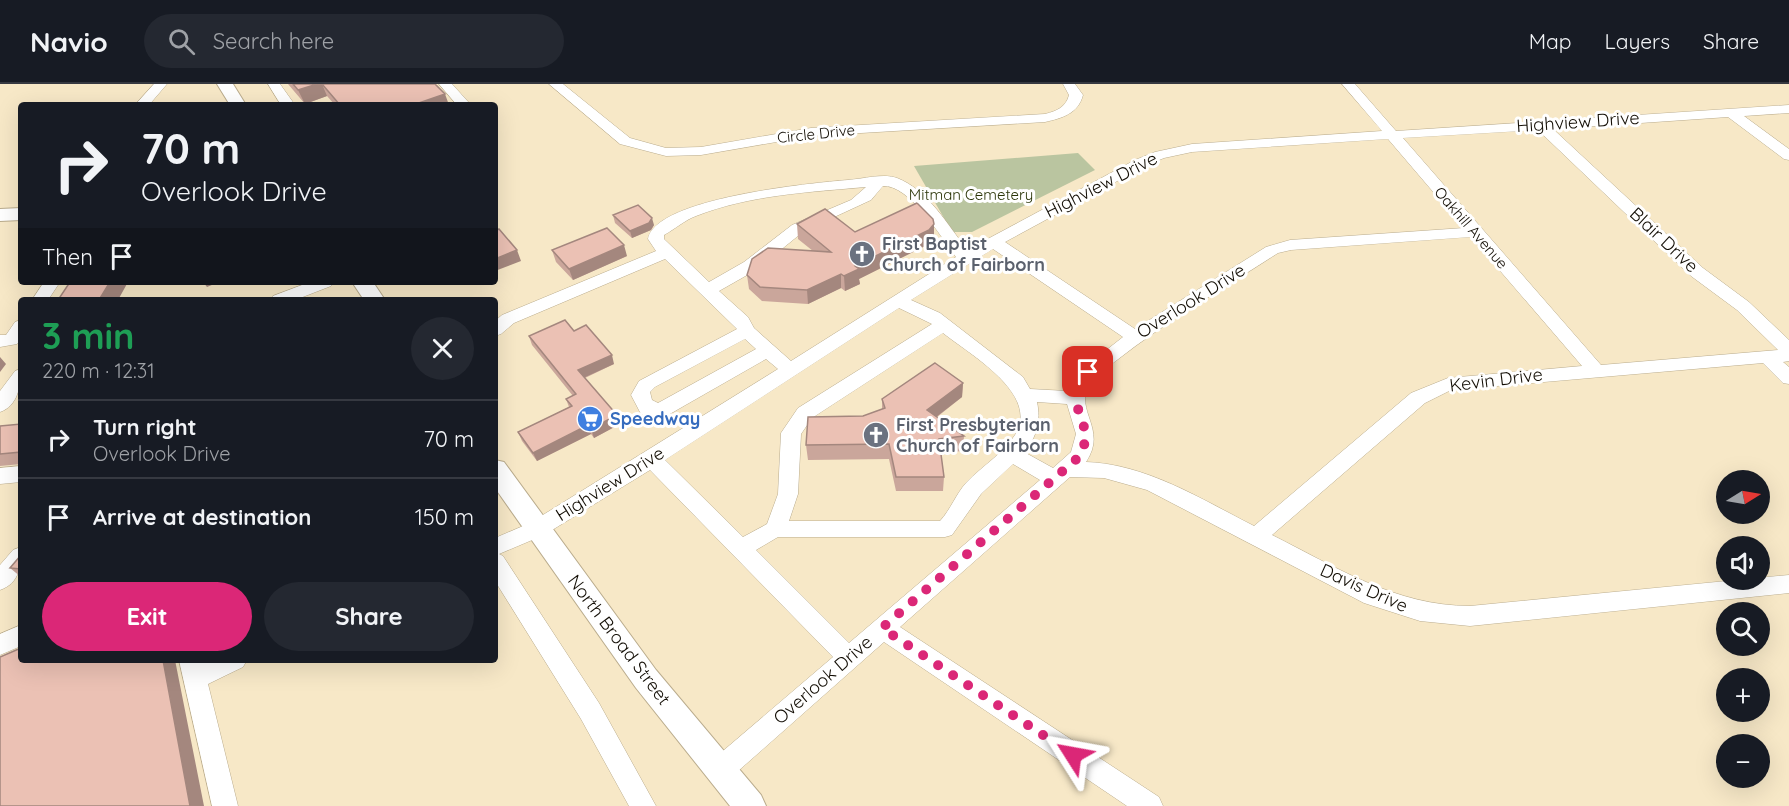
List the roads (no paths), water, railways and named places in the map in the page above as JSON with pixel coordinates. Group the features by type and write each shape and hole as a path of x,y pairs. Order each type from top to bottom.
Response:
{"main road":[{"path":"225,84 236,102"},
{"path":"0,215 18,214"},
{"name":"North Broad Street","path":"498,473 640,671 719,771 750,806"}],"street":[{"path":"145,102 161,84"},
{"path":"274,84 284,102"},
{"path":"445,84 461,102"},
{"name":"Circle Drive","path":"555,84 625,141 649,149 683,153 811,132 1045,118 1071,107 1076,95 1069,84"},
{"name":"Oakhill Avenue","path":"1348,84 1595,370"},
{"name":"Highview Drive","path":"498,546 537,529 652,459 965,258 1129,168 1160,155 1192,148 1789,109"},
{"path":"1731,113 1789,156"},
{"name":"Blair Drive","path":"1542,126 1697,272 1743,306 1789,350"},
{"path":"708,290 750,266 798,228 866,197 879,181"},
{"path":"790,370 747,331 742,321 658,243 657,233 700,209 731,200 806,188 891,181 902,186 936,220 965,258"},
{"name":"Overlook Drive","path":"719,771 1080,456 1086,441 1086,434 1077,410 1076,392 1083,377 1135,337 1279,247 1475,232"},
{"path":"994,242 1135,337"},
{"path":"498,327 508,319 667,252"},
{"path":"309,295 321,285"},
{"path":"741,549 775,529 945,530 973,489 1012,454 1026,438 1030,413 1026,395 1017,382 934,317 898,301"},
{"path":"775,529 788,494 790,433 805,413 944,325"},
{"path":"747,331 649,382 642,388 639,395 642,402 648,409 661,411 768,350"},
{"name":"Kevin Drive","path":"1256,536 1353,452 1418,398 1431,390 1465,381 1789,355"},
{"path":"1766,356 1789,378"},
{"path":"0,405 18,379"},
{"path":"1026,395 1076,398"},
{"path":"1012,454 1061,474"},
{"path":"652,459 849,658"},
{"name":"Davis Drive","path":"1061,474 1104,470 1153,484 1372,596 1402,607 1439,615 1470,616 1789,584"},
{"path":"0,476 18,474"},
{"path":"949,526 976,547"},
{"path":"0,581 18,560"},
{"path":"498,567 590,711 643,806"},
{"path":"882,628 1150,806"},
{"path":"0,645 18,636"},
{"path":"221,663 194,669 225,806"}],"place":[{"name":"First Baptist Church of Fairborn","path":"862,254"},
{"name":"Speedway","path":"590,419"},
{"name":"First Presbyterian Church of Fairborn","path":"876,435"}],"park label":[{"name":"Mitman Cemetery","path":"971,195"}]}
